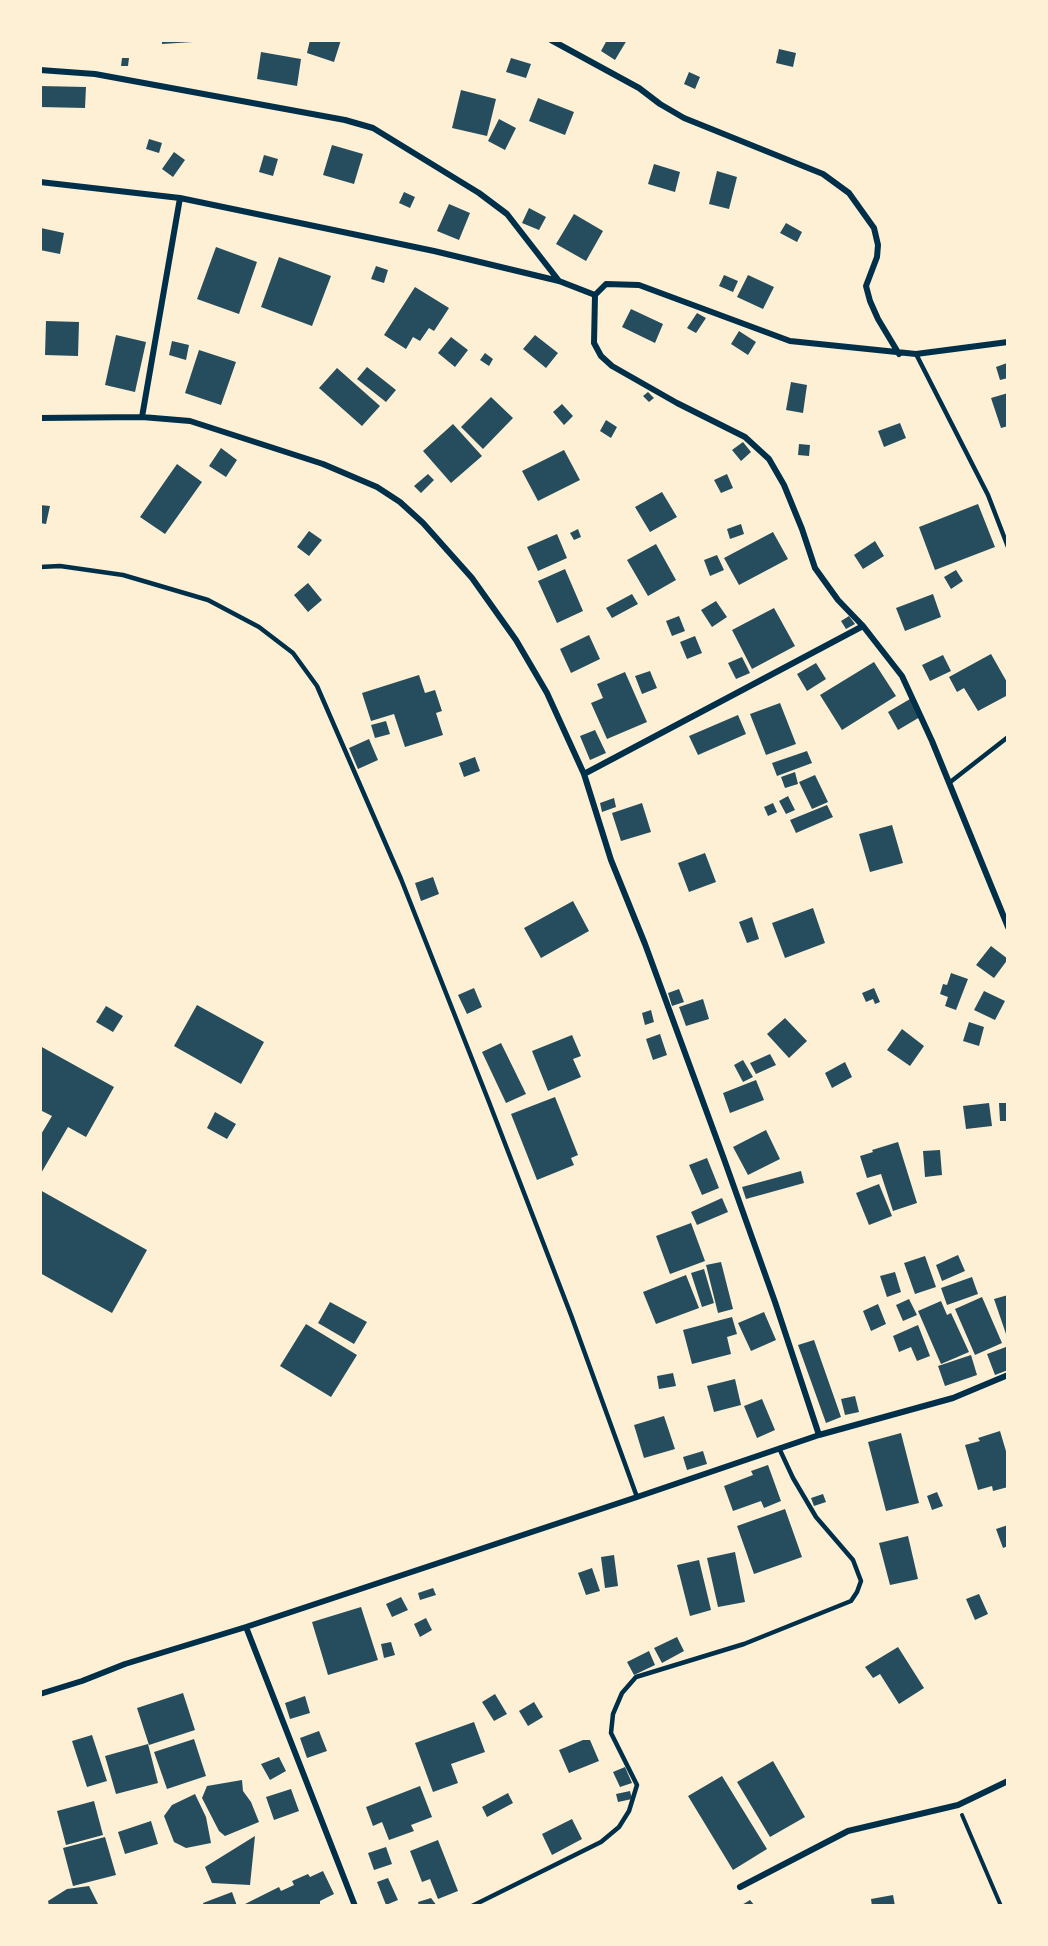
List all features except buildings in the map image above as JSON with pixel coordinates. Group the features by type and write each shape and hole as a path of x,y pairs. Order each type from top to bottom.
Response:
{"street":[{"path":"551,40 639,88 684,118 824,174 849,193 874,228 878,245 877,257 866,286 878,319 899,354"},
{"path":"40,70 95,74 345,120 373,128 479,193 507,214 559,281"},
{"path":"40,182 180,198 434,251 559,281 595,295"},
{"path":"142,417 180,198"},
{"path":"1008,342 916,354 899,354 790,341 639,285 606,284 595,295 594,343 601,356 612,366 677,403 745,437 770,459 802,528 815,568 838,600 863,626 902,676 1008,927"},
{"path":"40,418 142,417 190,420 270,446 377,487 400,502 423,523 472,578 516,640 547,693 584,774 611,860 645,944 724,1159 819,1434"},
{"path":"584,774 863,626"},
{"path":"40,1694 125,1664 246,1627 637,1497 819,1434 953,1398 1008,1375"},
{"path":"246,1627 356,1905"},
{"path":"740,1887 848,1831 958,1805 1008,1781"}],"lane":[{"path":"916,354 988,495 1008,547"},
{"path":"40,567 60,566 123,575 208,600 259,627 293,653 317,686 401,879 489,1102 571,1315 637,1497"},
{"path":"949,783 1008,737"},
{"path":"472,1905 601,1842 619,1827 629,1811 637,1785 611,1734 613,1714 622,1693 636,1677 744,1644 851,1601 861,1581 853,1560 816,1517 793,1478 779,1448"}],"path":[{"path":"958,1805 1001,1905"}]}
